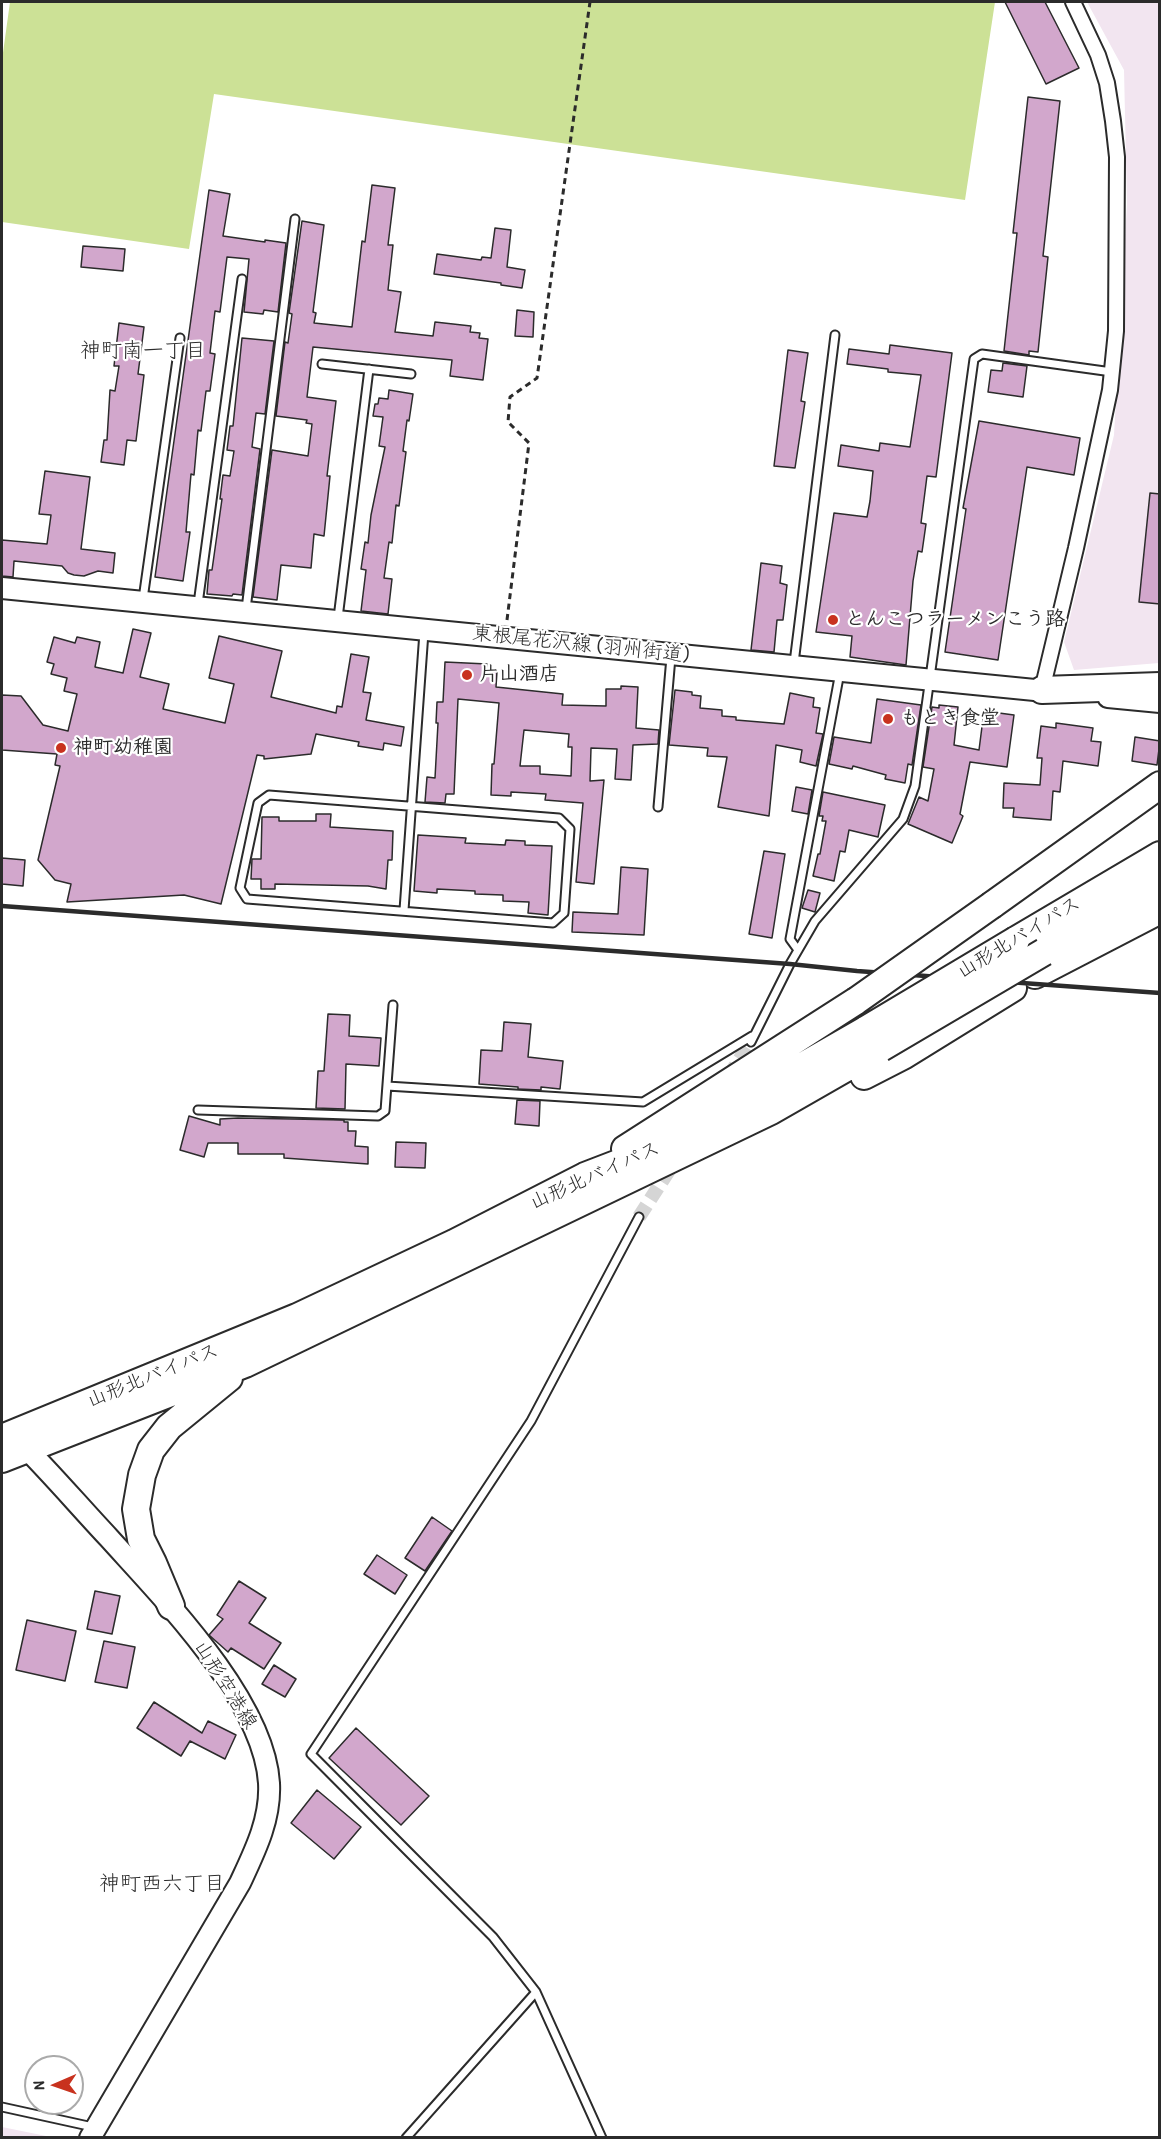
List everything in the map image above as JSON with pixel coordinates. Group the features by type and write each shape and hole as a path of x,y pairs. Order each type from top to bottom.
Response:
{"highway":[{"path":"1042,690 1160,687"},
{"path":"590,1186 711,1092 856,1001 1160,785"},
{"name":"山形北バイパス","path":"874,1038 1016,940 1160,855"},
{"name":"山形北バイパス","path":"11,1436 245,1364 1044,951 1160,881"},
{"path":"590,1186 731,1146 903,1056 1035,975 1160,910"},
{"name":"山形北バイパス","path":"2,1459 11,1436 297,1317 454,1243 590,1186"},
{"path":"171,1606 141,1539 136,1509 141,1475 151,1450 169,1427 245,1364"}],"main road":[{"name":"東根尾花沢線 (羽州街道)","path":"2,588 1160,702"},
{"name":"山形空港線","path":"11,1436 171,1606 204,1647 236,1694 260,1741 266,1759 269,1784 268,1814 258,1844 240,1883 93,2132"}],"street":[{"path":"1042,690 1110,390 1116,331 1117,157 1113,121 1107,83 1098,55 1073,2"}],"lane":[{"path":"245,612 295,219"},
{"path":"197,607 242,279"},
{"path":"794,666 835,335"},
{"path":"143,602 180,338"},
{"path":"387,1086 643,1102 753,1038 815,921 903,819 915,786 974,359 982,354 1112,372"},
{"path":"322,364 411,374"},
{"path":"338,621 369,369"},
{"path":"404,910 424,629"},
{"path":"658,807 671,654"},
{"path":"798,950 790,939 841,670"},
{"path":"269,795 412,807 559,818 570,829 564,913 553,923 247,899 240,888 258,803 269,795"},
{"path":"198,1110 378,1116 385,1111 393,1005"},
{"path":"603,2138 536,1992 493,1937 311,1754 531,1421 639,1218"},
{"path":"406,2138 536,1992"},
{"path":"2,2107 93,2132"}],"path":[{"path":"505,637 529,443 508,422 510,397 537,378 590,2"}],"shaded area":[{"path":"1087,2 1159,2 1159,663 1074,670 1064,642 1114,435 1127,204 1124,70"},
{"path":"2,2127 51,2137 2,2137"}],"green space":[{"path":"10,2 995,2 965,200 214,94 189,249 2,222 2,60"}],"building":[{"path":"1005,2 1045,2 1079,68 1046,84"},
{"path":"1028,97 1060,101 1043,256 1048,257 1038,352 1029,351 1029,355 1004,351 1017,233 1013,233"},
{"path":"372,185 395,188 388,245 393,245 388,290 401,292 395,332 433,336 435,322 471,326 470,332 480,333 479,338 488,339 483,380 450,376 452,360 313,347 307,397 336,401 327,476 330,476 324,536 314,534 311,568 281,565 277,600 253,597 272,450 308,456 312,424 306,423 307,420 276,416 285,342 288,343 292,314 289,313 302,221 324,225 313,312 316,313 314,323 352,327 362,241 365,242"},
{"path":"209,190 230,194 223,236 286,243 278,312 264,310 263,314 244,312 249,259 227,257 220,312 215,311 210,353 215,354 210,391 206,391 201,431 198,430 194,475 191,474 186,532 190,532 183,581 155,577"},
{"path":"495,228 511,230 507,267 525,270 522,288 434,274 437,254 481,260 482,257 491,258"},
{"path":"83,246 125,249 123,271 81,267"},
{"path":"517,310 534,312 533,337 515,336"},
{"path":"119,323 144,327 138,374 144,375 136,441 127,440 124,465 101,462 104,440 107,440 110,390 115,391 119,366 114,366"},
{"path":"242,338 274,341 265,414 256,413 252,447 260,449 242,595 207,594 222,499 220,499 223,475 230,476 234,451 227,450 230,426 233,426"},
{"path":"890,345 952,353 936,477 927,476 921,523 926,524 922,552 918,551 913,581 906,665 850,657 852,636 816,632 834,513 867,517 870,501 873,471 838,466 841,445 879,451 880,443 910,447 921,375 888,372 888,369 847,364 849,349 889,354"},
{"path":"788,350 808,353 801,401 805,402 795,468 774,466"},
{"path":"1003,363 1027,366 1023,397 988,392 991,370 1002,371"},
{"path":"389,390 413,394 403,451 406,452 399,506 396,505 392,543 389,542 384,578 392,579 388,614 361,611 366,570 361,569 365,542 368,543 371,515 385,447 379,446 383,417 373,416 375,404 378,404 379,398 388,399"},
{"path":"979,421 1080,438 1074,475 1027,467 998,660 945,652 966,509 963,508"},
{"path":"45,471 90,477 81,549 115,553 113,573 98,571 84,576 74,575 68,573 62,566 14,561 13,577 2,576 2,540 47,544 51,515 39,514"},
{"path":"1150,493 1160,494 1160,604 1139,602"},
{"path":"761,563 782,566 780,583 787,585 783,620 777,620 774,652 751,650"},
{"path":"133,629 151,633 140,677 169,684 163,709 225,723 234,684 209,678 219,636 282,651 271,697 336,713 337,706 342,707 351,654 369,657 363,692 371,693 366,720 404,727 401,746 384,743 383,750 358,746 359,742 316,734 311,754 264,759 264,756 257,755 221,904 184,895 67,902 71,884 55,880 38,860 60,766 55,765 57,754 2,750 2,695 21,696 43,725 68,731 77,694 64,691 67,678 51,674 54,664 47,662 54,637 75,643 77,637 100,642 95,667 123,673"},
{"path":"445,662 487,664 486,670 497,671 496,687 563,694 562,705 606,706 606,689 621,689 621,686 638,687 636,728 659,730 658,744 633,745 631,780 615,779 617,749 591,748 590,781 604,780 594,884 576,882 583,803 545,800 546,794 511,792 511,796 491,795 499,703 458,699 454,794 446,794 445,803 425,802 427,777 435,778 437,702 443,702","holes":["524,730 569,734 568,747 572,747 571,776 540,774 540,766 520,766"]},
{"path":"675,690 692,692 692,695 701,696 700,708 722,710 722,716 736,717 736,720 784,724 790,693 814,698 813,707 820,708 816,733 823,734 816,766 800,762 802,750 776,745 769,816 718,807 727,757 707,756 708,748 669,745"},
{"path":"877,699 921,705 912,765 908,764 905,783 885,779 886,775 853,766 852,769 829,764 834,737 871,743"},
{"path":"939,705 958,707 954,745 979,750 984,711 1014,715 1007,767 970,762 960,814 963,816 952,843 908,824 919,797 928,801 934,769 923,767 932,707 939,708"},
{"path":"1056,723 1093,728 1091,741 1101,742 1098,766 1063,761 1060,792 1053,791 1051,820 1013,817 1014,808 1003,808 1004,783 1040,785 1042,758 1037,758 1041,726 1056,728"},
{"path":"1135,737 1160,741 1157,765 1132,761"},
{"path":"796,787 812,790 808,814 792,811"},
{"path":"823,792 885,805 878,837 849,830 845,852 840,851 834,881 813,876 826,821 822,821 823,816 819,816"},
{"path":"316,814 331,814 330,827 393,831 392,860 388,860 386,889 368,886 275,884 275,889 261,889 261,879 251,879 252,859 261,859 262,817 279,817 279,821 316,821"},
{"path":"418,835 466,838 465,843 505,845 506,840 525,841 525,845 552,846 548,915 528,913 529,902 503,901 503,895 437,889 437,893 414,891"},
{"path":"764,851 785,854 772,938 749,934"},
{"path":"2,858 25,860 23,886 2,884"},
{"path":"621,867 648,869 644,935 572,932 573,912 618,914"},
{"path":"808,890 820,893 815,912 802,908"},
{"path":"328,1014 350,1015 349,1036 381,1038 379,1066 346,1064 345,1109 316,1108 318,1071 324,1071"},
{"path":"504,1022 531,1024 528,1057 563,1061 560,1089 541,1087 541,1090 518,1089 518,1087 479,1084 481,1050 502,1051"},
{"path":"517,1100 540,1101 539,1126 515,1124"},
{"path":"189,1116 220,1125 220,1119 238,1118 344,1120 348,1122 348,1131 356,1131 355,1146 368,1147 368,1164 284,1158 284,1154 238,1154 238,1143 208,1143 204,1157 180,1150"},
{"path":"396,1142 426,1143 425,1168 395,1167"},
{"path":"432,1517 452,1531 425,1571 405,1558"},
{"path":"377,1555 407,1575 395,1594 364,1574"},
{"path":"239,1581 266,1598 249,1623 281,1643 264,1669 231,1648 228,1652 209,1635 223,1619 217,1615"},
{"path":"95,1591 120,1596 112,1634 87,1629"},
{"path":"27,1620 76,1631 65,1681 16,1670"},
{"path":"104,1641 135,1647 127,1688 95,1682"},
{"path":"274,1665 296,1679 285,1697 262,1684"},
{"path":"154,1702 202,1733 208,1721 236,1735 225,1759 190,1741 181,1756 137,1728"},
{"path":"356,1728 429,1796 401,1825 329,1758"},
{"path":"317,1790 361,1827 334,1859 291,1823"}],"tunnel":[{"path":"728,1077 751,1042"},
{"path":"639,1217 675,1161"}],"railway":[{"path":"2,906 1160,993"}],"place":[{"name":"とんこつラーメンこう路","path":"833,620"},
{"name":"片山酒店","path":"467,675"},
{"name":"もとき食堂","path":"888,719"},
{"name":"神町幼稚園","path":"61,748"}],"district":[{"name":"神町南一丁目","path":"143,351"},
{"name":"神町西六丁目","path":"162,1884"}]}
